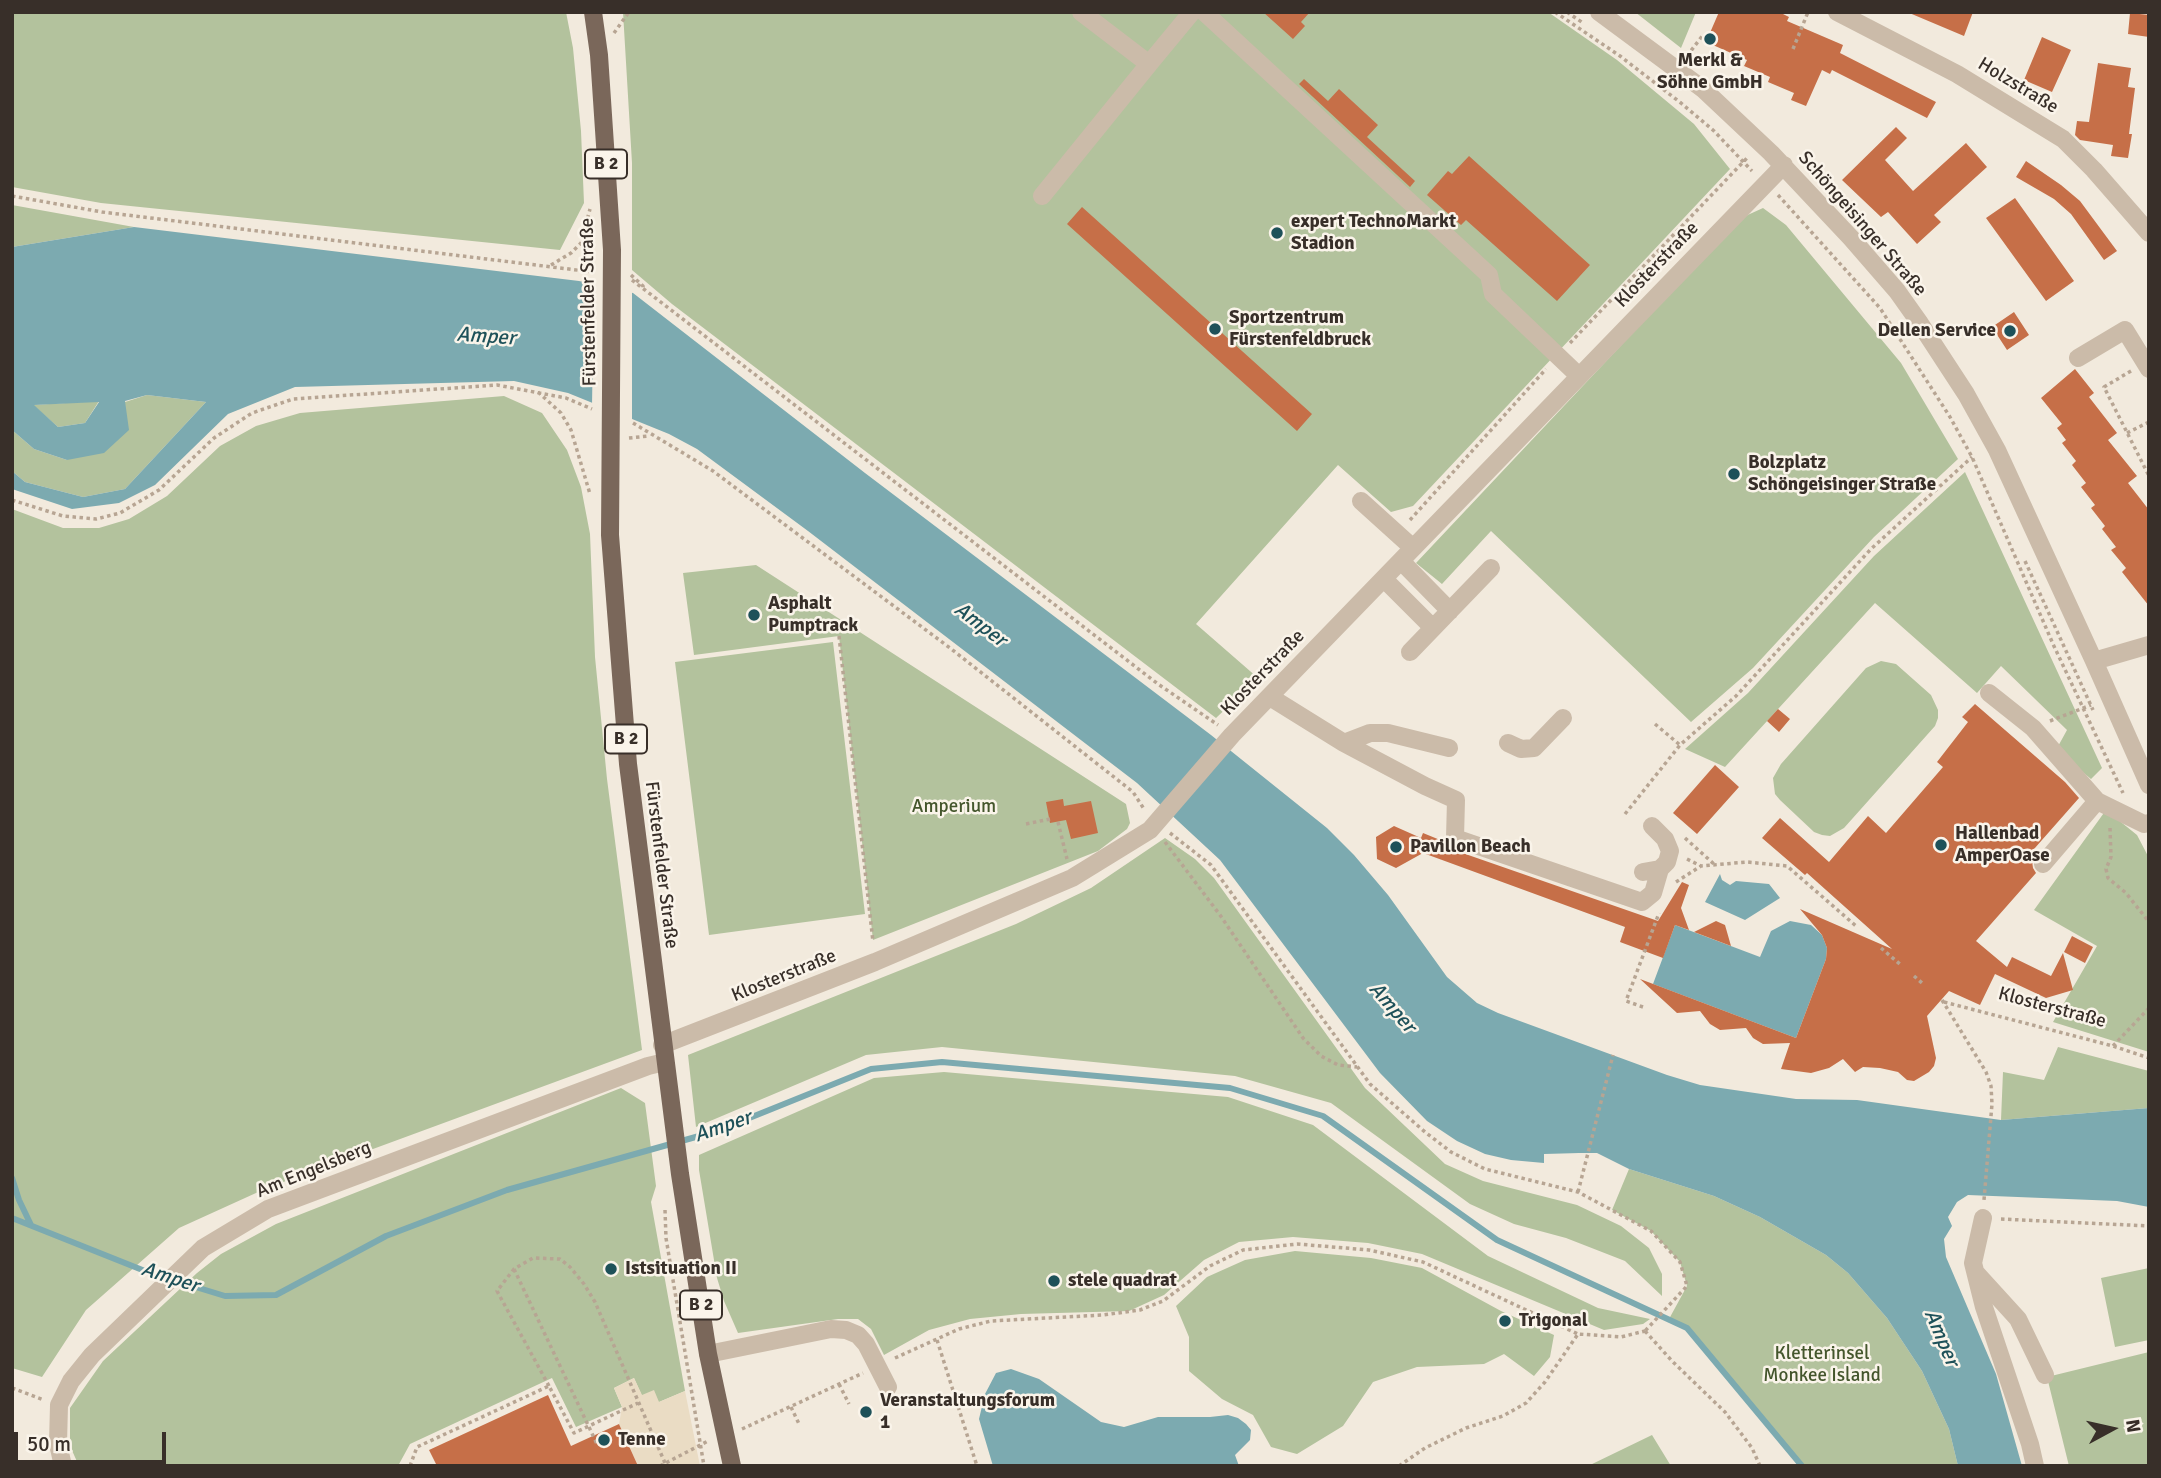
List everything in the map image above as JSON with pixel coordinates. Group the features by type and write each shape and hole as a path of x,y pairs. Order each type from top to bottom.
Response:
{"main road":[{"name":"Fürstenfelder Straße","path":"593,12 599,55 612,272 610,535 628,764 680,1174 708,1354 732,1466"}],"street":[{"path":"1081,12 1149,64"},
{"path":"1042,197 1192,12"},
{"path":"1204,12 1489,275 1493,294 1579,376"},
{"name":"Holzstraße","path":"1837,12 1957,74 2063,139 2149,233"},
{"name":"Schöngeisinger Straße","path":"1592,18 1679,70 1703,89 1784,165 1897,291 1966,394 1997,450 2149,785"},
{"name":"Klosterstraße","path":"663,1054 1072,878 1160,821 1228,740 1784,165"},
{"path":"2078,358 2125,330 2147,366"},
{"path":"1362,501 1397,534 1407,554 1450,611"},
{"path":"1410,652 1491,568"},
{"path":"1384,579 1433,628"},
{"path":"2094,661 2149,645"},
{"path":"1989,693 2033,728 2097,801 2142,821"},
{"path":"1270,697 1344,743 1456,800 1455,838 1642,902 1653,893 1652,871 1667,862 1670,851 1665,839 1652,826"},
{"path":"1508,743 1521,749 1534,748 1563,718"},
{"path":"1344,743 1370,733 1388,733 1449,748"},
{"path":"2043,864 2097,801"},
{"name":"Am Engelsberg","path":"63,1466 58,1444 59,1405 71,1381 92,1355 203,1248 268,1209 648,1066 663,1054"},
{"path":"1983,1217 1973,1263 1984,1307 2035,1466"},
{"path":"1975,1271 2018,1319 2045,1376"},
{"path":"708,1354 831,1329 846,1330 858,1335 888,1387"}],"path":[{"path":"1555,12 1620,57 1714,131 1847,262"},
{"path":"1567,12 1592,18"},
{"path":"1793,49 1808,12"},
{"path":"1679,70 1703,35"},
{"path":"1614,44 1644,67"},
{"path":"1726,134 1880,308 1950,417 1972,457 2053,644 2142,821"},
{"path":"1397,534 1557,356 1747,158"},
{"path":"12,196 102,212 593,272"},
{"path":"551,265 571,253 581,243 591,205"},
{"path":"631,277 643,289 1158,684 1216,724 1228,740"},
{"path":"1870,288 1899,327"},
{"path":"2147,366 2105,387 2147,468 2149,477"},
{"path":"12,500 63,516 96,519 120,513 159,490 214,438 252,413 293,400 497,385 566,398 592,409"},
{"path":"536,391 561,413 571,430 591,497"},
{"path":"2127,433 2149,422"},
{"path":"633,424 713,471 950,648 1133,792 1146,813 1160,821 1211,865 1370,1084 1451,1152 1485,1169 1578,1192 1651,1231 1680,1262 1687,1286 1645,1331 1621,1337 1578,1334 1423,1262 1369,1250 1297,1244 1243,1250 1210,1266 1163,1301 1140,1310 1103,1315 991,1321 959,1329 742,1429"},
{"path":"632,438 651,436"},
{"path":"1625,814 1681,745 1736,696 1871,550 1977,452"},
{"path":"2022,553 2095,714"},
{"path":"839,636 875,962"},
{"path":"2033,728 2091,705"},
{"path":"1216,724 1225,715"},
{"path":"1655,724 1681,745"},
{"path":"2097,801 2110,830 2108,878 2126,893 2149,922"},
{"path":"1026,824 1050,819"},
{"path":"1058,821 1072,878"},
{"path":"1160,821 1164,841 1220,915 1303,1038 1321,1056 1338,1065 1358,1068"},
{"path":"1700,866 1747,862 1787,866 1856,926"},
{"path":"1643,1007 1626,1001 1659,912"},
{"path":"1881,948 1901,965"},
{"path":"1914,976 1922,983"},
{"name":"Klosterstraße","path":"1983,1217 1991,1086 1986,1072 1943,1001 2149,1058"},
{"path":"2113,1046 2149,1008"},
{"path":"1578,1192 1613,1055"},
{"path":"664,1201 666,1238 704,1466"},
{"path":"2017,1220 2149,1226"},
{"path":"638,1403 574,1433 497,1291 513,1269 533,1258 560,1259 584,1284 638,1403 662,1465 709,1440"},
{"path":"513,1269 597,1444"},
{"path":"1645,1331 1672,1362 1726,1412 1752,1448 1760,1466"},
{"path":"1399,1466 1435,1443 1466,1428 1503,1416 1526,1403 1545,1382 1578,1334"},
{"path":"937,1340 977,1466"},
{"path":"839,1384 849,1404"},
{"path":"410,1466 417,1447 549,1386"},
{"path":"12,1388 59,1405"},
{"path":"791,1407 800,1426"}],"green space":[{"path":"12,12 566,12 573,48 581,131 584,203 560,250 101,203 12,187"},
{"path":"623,12 1548,12 1617,60 1694,124 1730,169 1413,506 1391,512 1338,465 1196,624 1258,678 1216,718 672,304 632,270 632,163"},
{"path":"1635,12 1696,12 1681,48"},
{"path":"12,205 134,227 12,247"},
{"path":"1763,208 1786,225 1901,363 1958,459 1874,537 1753,668 1691,722 1491,531 1442,584 1416,563 1741,218"},
{"path":"147,395 206,402 125,489 83,497 25,482 12,471 12,430 34,449 67,460 125,402"},
{"path":"504,396 542,413 567,450 581,487 590,534 595,657 607,779 642,1050 267,1188 179,1228 86,1310 42,1377 12,1368 12,509 63,528 99,528 129,519 167,496 220,446 256,426 300,413"},
{"path":"99,401 85,423 58,427 33,405"},
{"path":"1965,472 2102,768 2091,779 2056,750 2067,730 2001,666 1977,693 1875,603 1725,767 1685,749 1748,693 1874,556"},
{"name":"Amperium","path":"756,565 1126,804 1130,823 1127,829 1098,851 873,940 839,636 694,655 683,573"},
{"path":"833,642 865,914 709,935 675,662"},
{"path":"1881,661 1896,664 1931,695 1938,710 1938,718 1935,726 1844,828 1830,836 1822,835 1814,832 1780,800 1775,794 1773,778 1781,764 1866,668"},
{"path":"2106,810 2137,835 2149,858 2149,1052 2053,1022 2097,946 2034,910"},
{"path":"1165,838 1195,859 1214,878 1365,1088 1445,1164 1483,1181 1577,1205 1621,1226 1649,1248 1662,1274 1662,1296 1625,1261 1566,1238 1514,1224 1470,1204 1331,1103 1235,1076 942,1047 866,1055 696,1127 688,1055 1016,924 1091,888"},
{"path":"2058,1047 2149,1071 2149,1108 2001,1120 2003,1072 2044,1080"},
{"path":"944,1072 1228,1097 1313,1125 1488,1256 1598,1308 1650,1319 1643,1324 1604,1330 1422,1254 1368,1243 1293,1237 1239,1242 1204,1260 1164,1295 1129,1311 1021,1314 970,1319 929,1330 884,1355 871,1329 858,1319 838,1319 738,1333 717,1278 699,1170 699,1155 874,1078"},
{"path":"621,1088 645,1103 656,1186 651,1202 685,1391 659,1402 642,1396 634,1378 614,1388 622,1407 576,1427 552,1378 410,1444 398,1466 79,1466 70,1446 70,1408 103,1361 221,1254 276,1224"},
{"name":"Kletterinsel Monkee Island","path":"1629,1169 1714,1196 1760,1217 1826,1255 1848,1273 1887,1318 1922,1371 1949,1429 1958,1466 1802,1466 1687,1328 1669,1319 1687,1286 1680,1262 1651,1231 1612,1210"},
{"path":"1295,1251 1371,1258 1422,1268 1501,1311 1554,1335 1550,1357 1534,1376 1504,1354 1484,1364 1417,1367 1373,1382 1343,1426 1297,1454 1271,1447 1253,1415 1222,1399 1189,1371 1189,1337 1176,1306 1207,1277 1245,1260"},
{"path":"2149,1268 2149,1340 2115,1347 2101,1278"},
{"path":"2149,1352 2149,1466 2069,1466 2047,1377"},
{"path":"1652,1435 1671,1466 1588,1466"}],"shaded area":[{"path":"634,1378 642,1395 654,1390 659,1402 685,1391 700,1466 638,1466 619,1424 622,1407 614,1388"}],"water":[{"path":"134,227 579,281 633,293 1211,735 1327,828 1388,895 1447,977 1477,1003 1498,1013 1700,1085 1796,1099 1857,1100 2001,1120 2149,1108 2149,1207 2117,1201 1968,1195 1957,1202 1948,1217 1952,1226 1944,1239 1946,1257 1996,1374 2022,1466 1958,1466 1949,1429 1922,1371 1887,1318 1848,1273 1826,1255 1760,1217 1714,1196 1629,1169 1597,1153 1580,1153 1544,1163 1511,1160 1485,1154 1457,1141 1427,1121 1380,1073 1220,860 1137,783 808,531 697,449 669,434 568,393 514,381 295,387 228,414 155,485 119,503 72,509 12,489 12,471 25,482 83,497 125,489 206,402 147,395 125,401 129,430 104,453 67,460 34,449 12,430 12,247","holes":["99,402 85,423 58,427 34,405"]},
{"path":"1720,874 1722,880 1730,885 1736,881 1769,884 1780,898 1745,920 1705,902"},
{"path":"1790,921 1811,925 1822,935 1827,948 1826,959 1796,1038 1653,984 1675,925 1760,957 1771,931"},
{"path":"1011,1369 1039,1379 1101,1422 1124,1427 1158,1417 1228,1415 1246,1424 1251,1430 1250,1440 1235,1455 1239,1466 993,1466 979,1419 985,1394 996,1373"}],"pier":[{"path":"594,281 632,289 632,422 592,406"},
{"path":"1580,1153 1579,1157 1554,1164 1544,1163 1544,1154"}],"building":[{"path":"1263,12 1310,12 1301,22 1305,26 1293,39"},
{"path":"1719,12 1779,12 1789,17 1787,21 1843,45 1840,53 1936,102 1927,118 1832,70 1830,74 1822,70 1806,106 1791,100 1794,93 1768,82 1770,77 1744,66 1747,60 1706,42"},
{"path":"1907,12 1973,12 1964,36"},
{"path":"2130,13 2149,15 2149,37 2128,34"},
{"path":"2042,37 2071,50 2052,92 2024,80"},
{"path":"2098,63 2131,68 2128,87 2135,88 2128,158 2111,156 2113,145 2080,140 2075,135 2077,121 2089,122"},
{"path":"1304,79 1328,101 1339,89 1378,125 1367,137 1415,181 1410,187 1299,84"},
{"path":"1896,127 1907,138 1885,160 1913,191 1966,143 1987,167 1934,215 1941,222 1917,244 1888,212 1881,217 1842,180"},
{"path":"1469,156 1590,265 1557,301 1466,220 1461,225 1427,195 1448,171 1452,174"},
{"path":"2026,161 2080,201 2117,251 2104,260 2071,214 2054,199 2016,177"},
{"path":"2015,198 2074,281 2046,301 1986,218"},
{"path":"1082,207 1312,414 1297,431 1067,224"},
{"path":"2014,312 2029,335 2007,350 1992,327"},
{"path":"2075,369 2094,393 2089,397 2117,433 2108,440 2137,476 2128,483 2149,510 2149,606 2122,572 2126,568 2111,550 2116,547 2091,508 2095,505 2081,487 2086,483 2072,465 2076,461 2062,443 2066,440 2057,428 2062,424 2041,398"},
{"name":"Hallenbad AmperOase","path":"1975,704 2065,782 2079,798 2027,857 2032,861 2036,873 1976,941 2007,967 2012,957 2051,976 2063,953 2073,990 2046,998 1995,974 1980,1005 1949,991 1927,1016 1936,1058 1934,1066 1914,1081 1907,1080 1898,1072 1880,1068 1863,1067 1855,1072 1843,1059 1829,1068 1811,1073 1781,1069 1790,1043 1763,1044 1753,1038 1746,1028 1720,1030 1710,1024 1700,1011 1677,1013 1640,979 1796,1038 1826,959 1827,948 1822,935 1800,909 1892,949 1807,873 1805,875 1762,838 1780,818 1829,862 1868,816 1886,833 1943,767 1937,762 1968,722 1962,717"},
{"path":"1778,709 1790,719 1779,732 1767,721"},
{"path":"1715,765 1739,787 1697,834 1673,813"},
{"path":"1063,799 1064,806 1091,801 1098,833 1071,839 1066,820 1050,823 1046,802"},
{"path":"1394,826 1421,838 1423,833 1445,842 1451,849 1658,921 1682,882 1689,885 1681,908 1689,930 1675,925 1663,958 1620,942 1625,927 1423,853 1396,868 1377,859 1376,837"},
{"path":"1716,921 1725,925 1731,946 1694,932"},
{"path":"2072,936 2093,947 2085,963 2064,952"},
{"path":"548,1395 571,1446 619,1424 638,1466 437,1466 429,1450"}],"waterway":[{"name":"Amper","path":"12,1218 150,1273 225,1296 276,1295 386,1236 507,1190 717,1131 871,1069 942,1062 1230,1088 1323,1116 1497,1240 1687,1328 1802,1466"},
{"path":"12,1178 31,1225"}],"place":[{"name":"Merkl & Söhne GmbH","path":"1710,39"},
{"name":"expert TechnoMarkt Stadion","path":"1277,233"},
{"name":"Sportzentrum Fürstenfeldbruck","path":"1215,329"},
{"name":"Dellen Service","path":"2010,331"},
{"name":"Bolzplatz Schöngeisinger Straße","path":"1734,474"},
{"name":"Asphalt Pumptrack","path":"754,615"},
{"name":"Hallenbad AmperOase","path":"1941,845"},
{"name":"Pavillon Beach","path":"1396,847"},
{"name":"Istsituation II","path":"611,1269"},
{"name":"stele quadrat","path":"1054,1281"},
{"name":"Trigonal","path":"1505,1321"},
{"name":"Veranstaltungsforum 1","path":"866,1412"},
{"name":"Tenne","path":"604,1440"}]}
